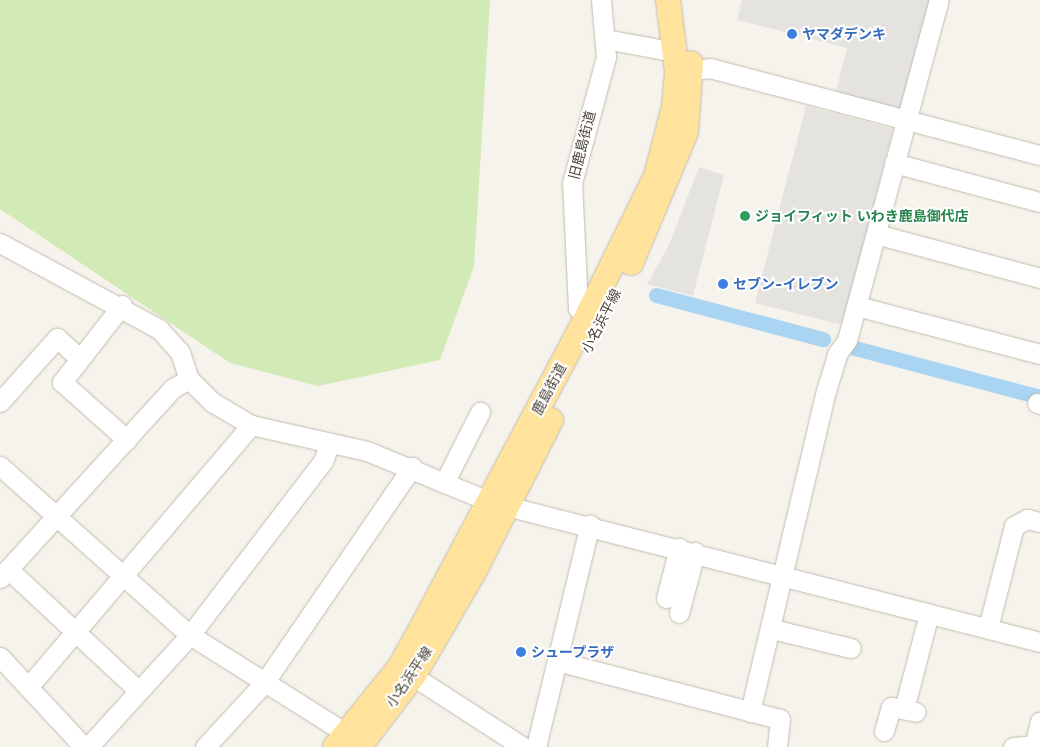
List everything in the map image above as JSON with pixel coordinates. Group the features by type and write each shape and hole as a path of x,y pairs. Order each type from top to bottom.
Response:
{"main road":[{"name":"鹿島街道","path":"499,504 586,318 656,176 674,107 681,65 668,0"},
{"name":"小名浜平線","path":"351,743 406,671 499,504 672,176 686,132 681,65 682,0"}],"street":[{"name":"旧鹿島街道","path":"586,318 578,308 572,183 606,57 602,0"},
{"path":"750,712 772,629 782,576 826,390 857,306 939,0"},
{"path":"605,39 681,65 710,68 1040,156"},
{"path":"894,163 1040,202"},
{"path":"876,234 1040,278"},
{"path":"0,243 122,305 159,329 180,352 189,379 212,402 251,425 330,443 412,467 444,483 499,504 590,524 782,576 1040,642"},
{"path":"122,305 62,382 127,440"},
{"path":"857,306 1040,354"},
{"path":"0,402 58,338 80,358"},
{"path":"139,691 75,632 4,574 58,518 173,388 189,379"},
{"path":"444,483 480,412"},
{"path":"29,686 251,425"},
{"path":"88,747 190,635 322,461 330,443"},
{"path":"0,466 190,635 351,743"},
{"path":"205,747 264,683 412,467"},
{"path":"988,628 1014,526 1027,519 1040,522"},
{"path":"536,747 590,524"},
{"path":"666,598 687,550"},
{"path":"679,613 687,550"},
{"path":"884,731 891,706 911,711 930,614"},
{"path":"772,629 851,648"},
{"path":"0,658 29,686 84,747"},
{"path":"556,660 780,719 777,747"},
{"path":"406,671 523,747"},
{"path":"1013,747 1034,746 1040,722"}],"green space":[{"path":"0,0 490,0 474,266 440,360 318,386 230,363 0,209"}],"shaded area":[{"path":"742,0 930,0 902,112 835,95 847,48 737,20"},
{"path":"806,106 893,129 843,325 755,303"},
{"path":"699,167 724,175 693,296 647,284 669,245"}],"waterway":[{"path":"656,295 823,339"},
{"path":"851,347 1040,397"}],"place":[{"name":"ヤマダデンキ","path":"792,34"},
{"name":"ジョイフィット いわき鹿島御代店","path":"745,216"},
{"name":"セブン-イレブン","path":"723,284"},
{"name":"シュープラザ","path":"521,652"}]}
